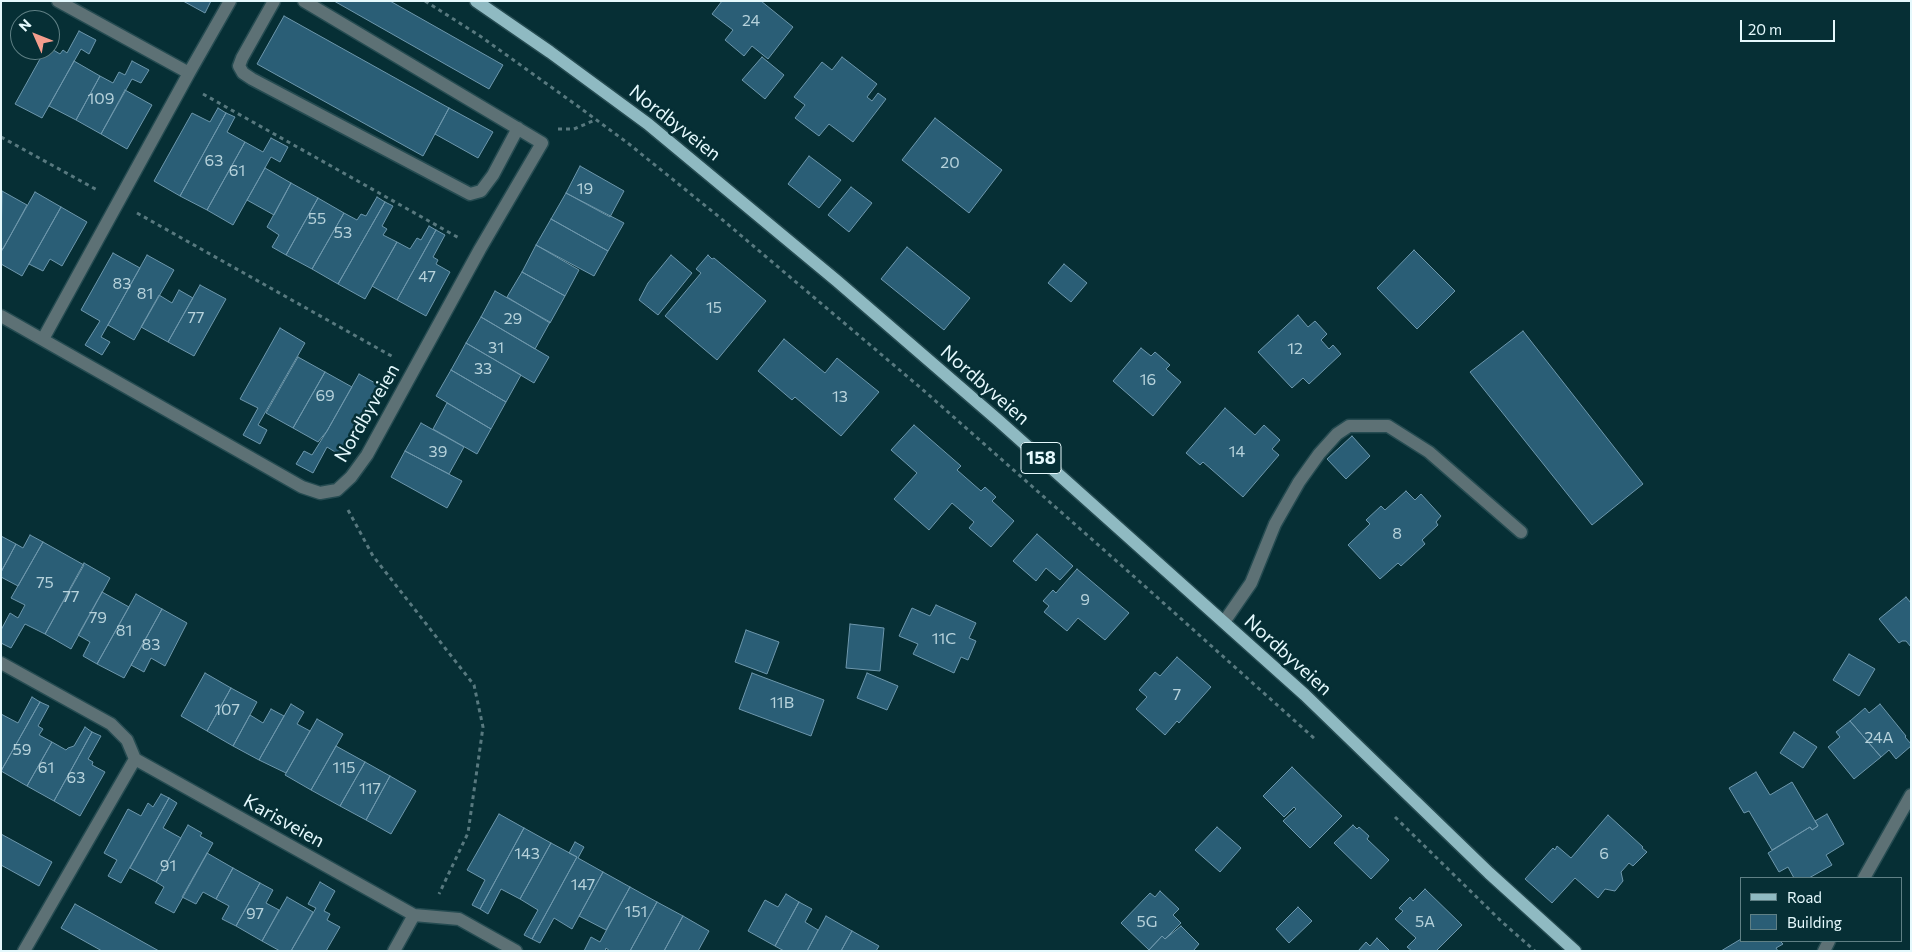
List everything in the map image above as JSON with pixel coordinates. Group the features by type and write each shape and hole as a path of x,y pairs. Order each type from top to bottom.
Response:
{"main road":[{"name":"Nordbyveien","path":"476,1 601,89 708,172 999,421 1305,695 1489,873 1576,951"}],"street":[{"path":"58,1 186,78"},
{"path":"43,339 230,1"},
{"path":"274,1 242,58 239,66 243,73 470,194 481,191 487,183 518,128"},
{"path":"304,1 542,143"},
{"name":"Nordbyveien","path":"1,316 302,488 320,493 337,490 351,477 367,455 480,249 542,143"},
{"path":"1224,622 1251,583 1275,524 1299,482 1336,434 1349,426 1388,426 1429,452 1521,532"},
{"path":"1,663 111,724 127,740 135,759 24,951"},
{"name":"Karisveien","path":"135,759 414,915 459,919 516,951"},
{"path":"1865,877 1911,796"},
{"path":"394,951 414,915"}],"path":[{"path":"425,1 480,36 596,120 710,210 914,383 1132,574 1321,745"},
{"path":"186,78 480,249"},
{"path":"542,143 554,129 574,129 596,120"},
{"path":"1,136 415,368"},
{"path":"337,490 373,556 474,685 483,727 468,833 428,916"},
{"path":"1388,810 1471,892 1535,951"}],"building":[{"path":"183,1 211,1 205,13"},
{"path":"334,1 390,1 503,65 489,89"},
{"path":"722,1 761,1 793,27 768,59 752,46 744,56 725,40 733,30 712,14"},
{"path":"284,16 449,108 423,156 257,64"},
{"path":"79,31 96,40 89,54 81,49 42,118 15,104 39,60 60,60 60,54 63,50 67,53"},
{"path":"762,57 784,75 765,99 742,80"},
{"path":"842,57 877,84 867,97 872,101 878,93 886,99 853,142 829,124 819,136 795,118 805,105 794,97 822,62 832,70"},
{"path":"74,61 100,76 76,120 49,106"},
{"path":"132,61 149,70 141,83 132,79 101,134 76,120 100,76 113,83 119,72 125,75"},
{"path":"125,90 152,105 127,149 101,134"},
{"path":"218,108 226,113 180,196 154,181 192,113 210,122"},
{"path":"449,108 493,132 478,158 435,134"},
{"path":"226,113 235,117 227,132 245,142 207,210 180,196"},
{"path":"935,118 1002,170 969,213 902,160"},
{"path":"271,138 288,147 280,162 271,157 233,225 207,210 245,142 263,152"},
{"path":"809,156 841,180 819,208 788,184"},
{"path":"580,166 624,191 610,217 566,193"},
{"path":"265,168 291,183 274,215 247,200"},
{"path":"291,183 318,198 286,255 272,247 279,235 267,227"},
{"path":"851,187 872,203 849,232 828,215"},
{"path":"2,191 27,205 3,249 1,248"},
{"path":"35,192 61,207 22,276 1,264 1,252"},
{"path":"566,193 624,223 608,251 551,219"},
{"path":"377,197 385,202 338,284 312,269 344,213 357,220 361,214 366,216"},
{"path":"318,198 344,213 312,269 286,255"},
{"path":"385,202 393,206 382,226 387,229 383,235 397,242 365,299 338,284"},
{"path":"61,207 87,222 62,266 50,259 43,271 29,264"},
{"path":"551,219 608,251 594,276 536,245"},
{"path":"429,226 436,230 397,300 372,286 397,242 410,249 417,238 421,240"},
{"path":"436,230 445,235 433,257 438,260 436,264 450,272 426,316 397,300"},
{"path":"536,245 579,270 565,296 522,272"},
{"path":"907,247 970,298 944,330 881,279"},
{"path":"1414,250 1455,291 1417,329 1377,288"},
{"path":"113,253 140,268 101,337 110,342 102,355 85,345 100,321 81,310"},
{"path":"147,255 174,270 134,340 108,325"},
{"path":"671,255 692,273 658,315 639,300 648,283"},
{"path":"708,255 766,301 717,360 665,316 701,273 696,269"},
{"path":"1064,264 1087,283 1071,302 1048,283"},
{"path":"522,272 565,296 550,323 507,297"},
{"path":"200,285 226,299 194,356 168,342"},
{"path":"179,290 193,298 168,342 141,327 159,295 172,303"},
{"path":"495,291 550,322 535,349 481,317"},
{"path":"1298,315 1308,327 1315,321 1327,334 1321,340 1329,349 1333,345 1341,354 1309,384 1303,378 1292,388 1258,352"},
{"path":"481,317 549,357 534,383 466,343"},
{"path":"280,328 305,343 258,425 267,430 260,444 243,435 258,408 240,399"},
{"path":"1523,331 1643,484 1592,525 1470,372"},
{"path":"784,339 825,373 837,358 879,392 841,436 795,397 792,400 758,371"},
{"path":"466,343 521,375 506,402 451,370"},
{"path":"1141,348 1151,356 1155,352 1170,365 1166,369 1181,382 1153,416 1113,381"},
{"path":"298,357 325,372 293,428 266,413"},
{"path":"451,370 506,402 491,429 436,396"},
{"path":"325,372 352,387 327,431 318,442 293,428"},
{"path":"359,374 384,388 345,458 327,447 313,473 296,464 304,451 312,455"},
{"path":"447,403 491,429 477,454 433,429"},
{"path":"1225,408 1255,435 1264,425 1280,440 1272,449 1279,455 1243,497 1203,462 1200,465 1186,453"},
{"path":"421,423 464,447 449,474 405,451"},
{"path":"914,425 961,466 957,470 981,491 985,487 996,497 992,501 1014,521 991,547 969,528 974,522 952,503 929,530 894,499 917,473 891,450"},
{"path":"1352,436 1370,456 1346,479 1327,459"},
{"path":"405,451 462,481 447,508 391,477"},
{"path":"1406,491 1415,500 1421,494 1441,516 1436,522 1438,525 1422,540 1425,544 1401,566 1398,563 1380,579 1348,545 1370,524 1366,520 1381,506 1385,510"},
{"path":"1037,534 1073,566 1060,580 1046,568 1036,581 1013,561"},
{"path":"30,535 43,542 18,586 1,577 1,572 16,544 23,548"},
{"path":"1,536 16,544 1,572"},
{"path":"43,542 84,565 45,634 25,624 11,648 1,643 1,630 10,613 18,618 25,605 11,598"},
{"path":"84,563 110,578 71,649 45,634"},
{"path":"1077,569 1129,613 1105,640 1078,618 1067,631 1044,612 1049,606 1043,601 1053,590 1056,593"},
{"path":"102,592 129,607 97,664 83,656 90,642 78,635"},
{"path":"136,594 162,609 124,678 97,664"},
{"path":"1906,597 1911,603 1911,647 1906,641 1899,643 1879,619"},
{"path":"936,605 976,623 969,638 976,641 968,660 961,657 954,673 913,654 918,644 899,636 912,608 930,616"},
{"path":"162,609 187,623 165,666 151,658 144,672 131,665"},
{"path":"850,624 884,628 880,671 846,668"},
{"path":"746,630 779,642 767,674 735,662"},
{"path":"1849,654 1875,669 1859,696 1833,680"},
{"path":"1177,657 1211,687 1179,723 1177,721 1165,735 1136,709 1147,697 1139,690 1155,672 1160,676"},
{"path":"205,673 231,688 207,731 181,716"},
{"path":"752,673 824,700 811,736 739,709"},
{"path":"867,673 898,686 887,710 857,698"},
{"path":"231,688 257,702 233,746 207,731"},
{"path":"32,697 40,702 1,771 1,714 18,723"},
{"path":"40,702 49,706 38,726 43,729 39,735 52,742 27,786 1,771"},
{"path":"291,704 304,712 297,724 310,731 286,773 259,760"},
{"path":"1880,704 1911,744 1896,759 1889,750 1881,757 1850,721 1865,708 1869,713"},
{"path":"271,709 284,716 259,760 233,746 250,715 263,723"},
{"path":"317,719 343,734 311,790 285,775"},
{"path":"1850,721 1881,757 1854,779 1828,747 1840,737 1836,732"},
{"path":"85,727 92,732 54,801 27,786 52,742 66,750 74,746"},
{"path":"92,732 101,736 88,759 93,762 92,765 105,772 80,816 54,801"},
{"path":"1794,732 1817,747 1803,768 1780,753"},
{"path":"336,746 365,762 340,806 311,790"},
{"path":"365,762 390,776 366,820 340,806"},
{"path":"1292,767 1342,816 1310,848 1283,821 1296,809 1294,807 1284,817 1263,796"},
{"path":"1756,772 1770,795 1792,782 1818,826 1812,830 1810,827 1772,850 1749,811 1744,813 1729,788"},
{"path":"390,776 416,791 391,834 366,820"},
{"path":"161,794 169,798 121,883 108,876 117,860 104,853 128,809 141,816 148,803 153,807"},
{"path":"169,798 177,803 163,828 181,838 156,882 130,868"},
{"path":"499,814 524,828 480,909 472,905 485,880 467,870"},
{"path":"1827,814 1844,844 1826,855 1832,865 1811,877 1793,877 1788,867 1779,872 1768,853 1810,827 1812,830 1818,826 1815,821"},
{"path":"1608,815 1647,852 1633,866 1629,863 1621,872 1623,881 1615,891 1605,889 1598,898 1575,878 1552,903 1525,879 1557,846 1571,858"},
{"path":"188,825 202,833 200,836 213,843 174,913 155,903 164,887 156,882"},
{"path":"1353,825 1357,829 1359,827 1369,836 1367,839 1389,860 1371,879 1334,843"},
{"path":"1217,827 1241,848 1220,872 1195,850"},
{"path":"524,828 551,843 520,899 501,889 488,914 480,909"},
{"path":"1,834 52,862 39,886 1,865"},
{"path":"575,842 584,847 578,858 603,872 572,929 554,918 540,943 532,939 577,857 569,853"},
{"path":"551,843 577,857 532,939 524,935 538,910 520,899"},
{"path":"207,853 233,868 216,899 203,892 196,904 182,897"},
{"path":"233,868 260,883 236,926 222,919 229,906 216,899"},
{"path":"603,872 630,887 606,930 579,916"},
{"path":"320,882 335,891 324,911 330,914 327,920 340,927 326,951 291,951 316,908 308,904"},
{"path":"260,883 273,890 266,903 279,910 262,941 236,926"},
{"path":"630,887 657,902 630,951 610,951 606,948 605,951 584,951 591,937 600,942"},
{"path":"1425,889 1462,925 1436,951 1412,951 1407,947 1416,938 1395,919 1403,911 1399,908 1410,897 1413,901"},
{"path":"1160,891 1179,909 1173,915 1181,923 1165,939 1162,936 1149,950 1121,923 1150,893 1155,897"},
{"path":"786,894 799,902 775,946 748,931 765,900 778,907"},
{"path":"287,897 313,912 291,951 280,951 262,941"},
{"path":"657,902 683,916 664,951 630,951"},
{"path":"799,902 812,909 805,922 818,930 807,951 784,951 775,946"},
{"path":"75,904 159,951 102,951 61,928"},
{"path":"1298,907 1312,921 1289,943 1276,929"},
{"path":"683,916 709,931 698,951 664,951"},
{"path":"826,916 852,931 841,951 807,951"},
{"path":"1181,926 1199,944 1195,951 1148,951 1162,936 1165,939"},
{"path":"852,931 879,946 876,951 841,951"},
{"path":"1377,938 1390,951 1358,951 1366,942 1370,946"},
{"path":"1740,940 1740,942 1781,942 1783,944 1776,948 1778,951 1721,951"}]}
